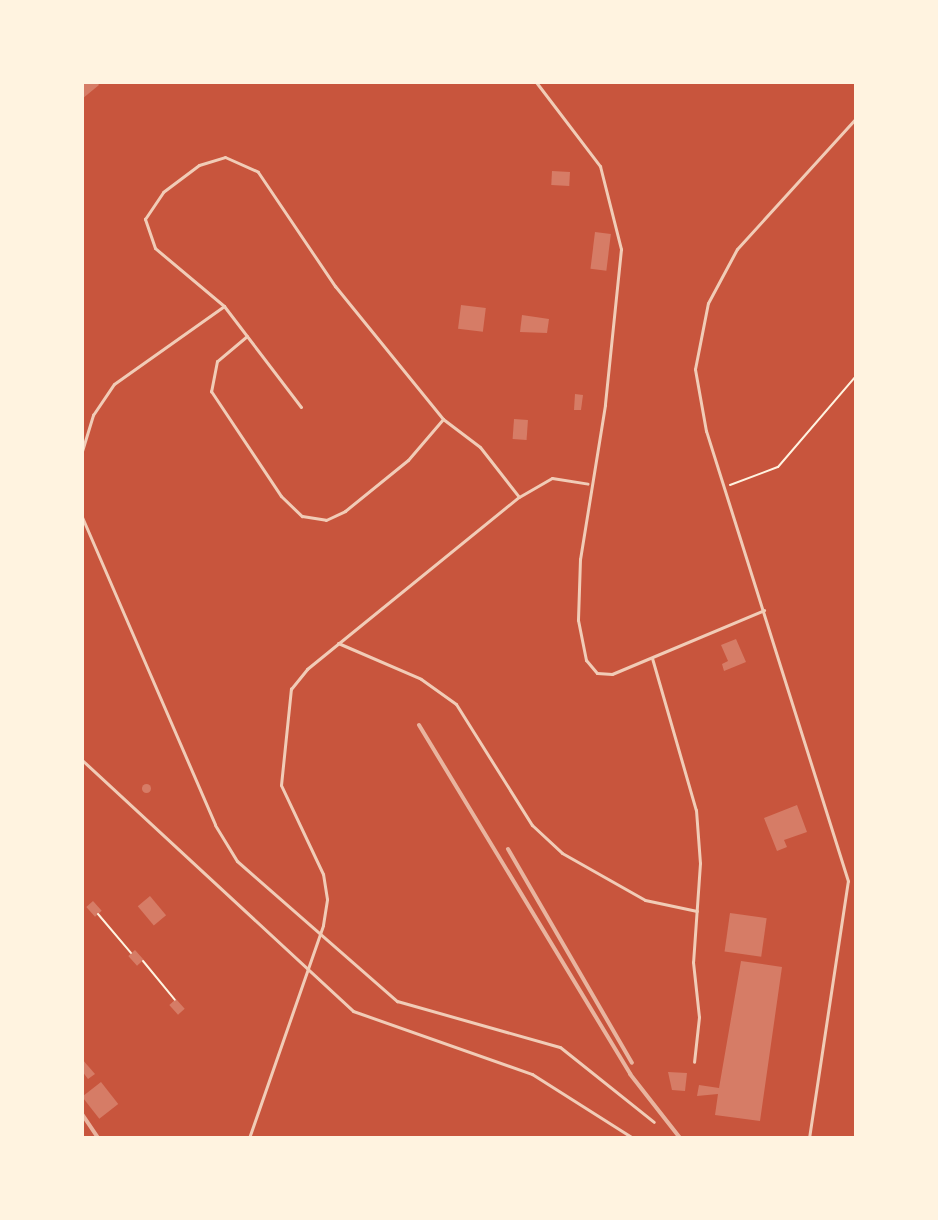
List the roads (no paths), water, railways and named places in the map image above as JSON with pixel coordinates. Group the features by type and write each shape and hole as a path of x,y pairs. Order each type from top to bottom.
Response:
{"lane":[{"path":"536,82 600,166 621,249 605,405 589,484 578,596 584,653 602,675 652,658 764,610"},
{"path":"809,1137 848,880 724,486 695,385 708,303 737,249 855,118"},
{"path":"301,407 224,306 155,248 145,219 163,192 199,165 225,157 247,163 262,178 335,286 443,419 480,447 519,497"},
{"path":"82,451 93,415 114,384 224,306"},
{"path":"247,336 217,361 212,391 281,496 302,516 326,520 345,511 408,460 443,419"},
{"path":"249,1137 304,970 321,933 325,880 283,793 279,766 291,689 338,643 519,497 552,478 589,484"},
{"path":"82,517 222,840 259,882 321,933 397,1001 560,1047 654,1122"},
{"path":"338,643 421,679 456,704 532,825 562,853 645,900 697,911"},
{"path":"652,658 696,810 697,911 693,962 699,1017 694,1062"},
{"path":"82,760 304,970 362,1016 532,1074 633,1137"}],"railway":[{"path":"419,725 630,1074 680,1138"},
{"path":"508,849 632,1063"},
{"path":"82,1114 98,1138"}]}
